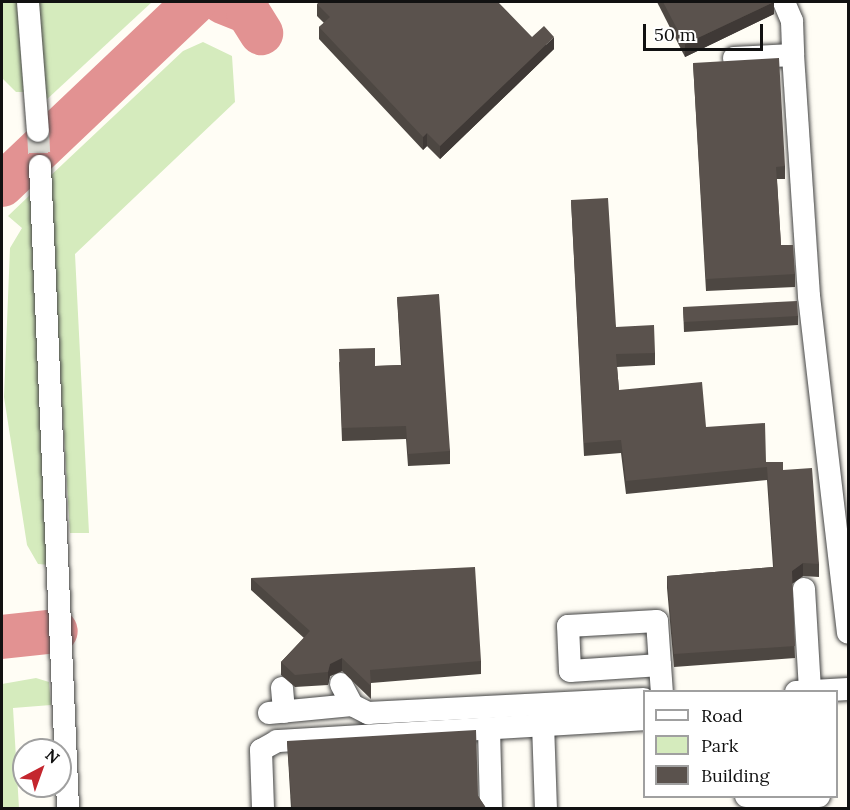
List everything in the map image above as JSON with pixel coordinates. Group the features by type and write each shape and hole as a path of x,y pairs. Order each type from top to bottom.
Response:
{"lane":[{"path":"28,2 38,131"},
{"path":"784,2 792,21 809,296 849,633"},
{"path":"734,58 793,55"},
{"path":"40,166 68,808"},
{"path":"804,589 810,690"},
{"path":"660,665 662,690"},
{"path":"341,684 352,705"},
{"path":"282,688 276,712 352,705 368,713 643,699"},
{"path":"263,808 261,750 266,745 543,724 643,719"},
{"path":"543,724 546,808"},
{"path":"489,728 491,808"}],"green space":[{"path":"2,2 17,2 24,92 16,92 2,78"},
{"path":"36,2 152,2 44,102"},
{"path":"203,42 232,56 235,102 75,254 89,533 70,533 48,178 183,51"},
{"path":"31,194 51,565 38,564 27,545 4,397 10,248 22,228 8,216"},
{"path":"36,678 49,682 51,705 13,708 15,738 12,738 12,798 18,798 19,808 2,808 2,684"}],"building":[{"path":"319,2 498,2 532,37 544,26 554,37 440,146 427,133 423,137 319,27 330,17 317,4"},
{"path":"663,2 774,2 685,44"},
{"path":"779,58 785,166 776,167 781,245 793,245 795,274 706,279 693,63"},
{"path":"608,198 616,327 654,325 655,353 616,354 619,390 702,382 706,427 765,423 766,462 783,462 783,470 812,468 819,564 803,563 792,571 795,646 674,654 667,576 774,567 767,467 626,481 621,440 584,443 571,200"},
{"path":"439,294 450,451 408,454 406,426 342,428 339,349 375,348 375,366 402,365 397,297"},
{"path":"797,301 798,316 684,322 683,307"},
{"path":"475,567 481,661 370,670 371,686 342,658 330,664 328,672 295,675 281,662 310,631 251,578"},
{"path":"476,730 478,796 486,808 292,808 287,741"}],"taxiway":[{"path":"2,185 195,2"},
{"path":"223,2 248,12 261,33"},
{"path":"2,637 56,631"}],"tunnel":[{"path":"38,131 40,166"}]}
